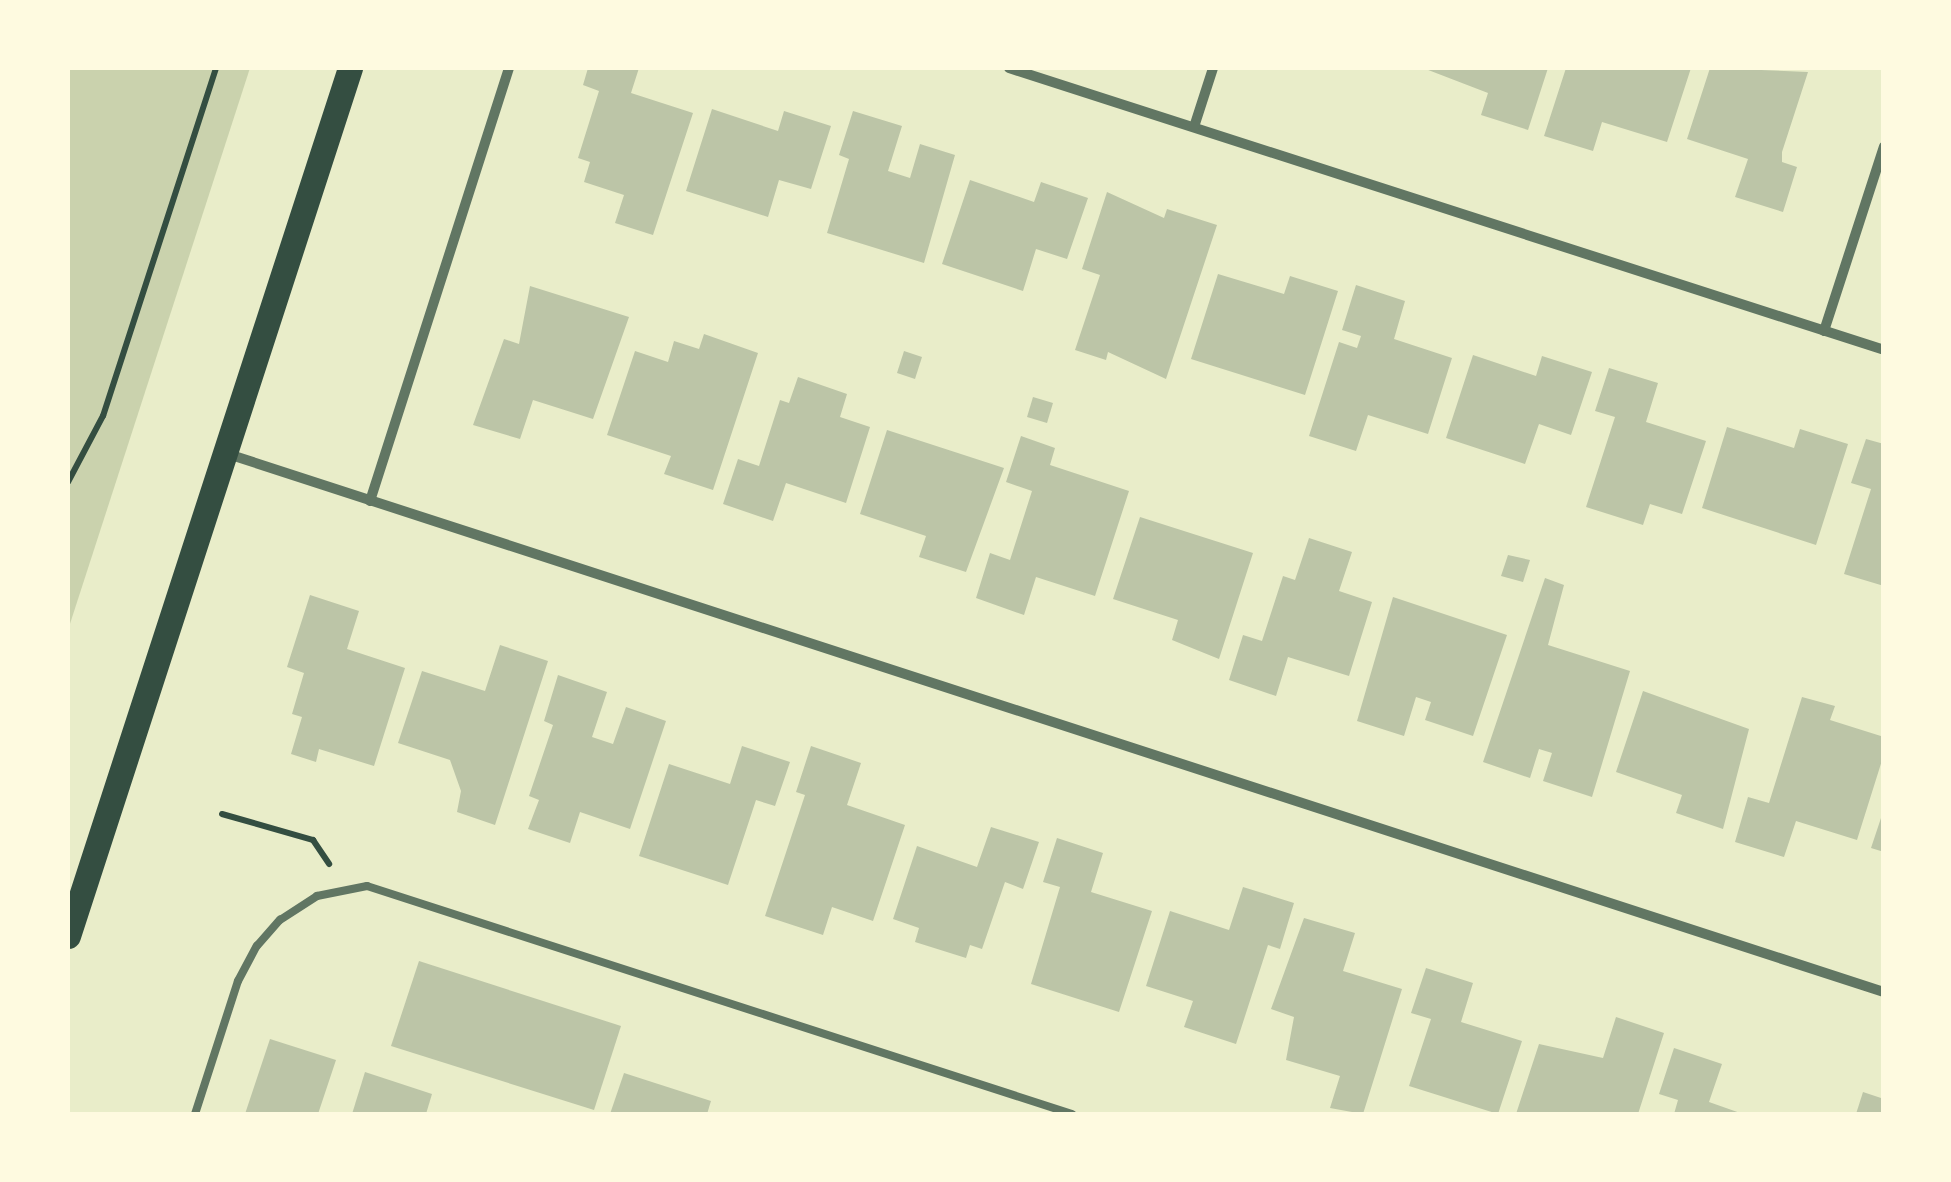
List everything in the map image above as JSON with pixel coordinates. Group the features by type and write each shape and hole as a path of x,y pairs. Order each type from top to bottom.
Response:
{"main road":[{"path":"68,936 350,68"}],"street":[{"path":"370,500 508,68"},
{"path":"1009,68 1884,350"},
{"path":"1194,127 1213,68"},
{"path":"1824,331 1884,146"},
{"path":"227,453 1884,992"}],"lane":[{"path":"194,1114 238,980 257,946 280,920 345,887 390,890 1072,1114"}],"path":[{"path":"68,482 103,416 216,68"},
{"path":"222,814 313,840 345,887"}],"green space":[{"path":"68,68 250,68 68,630"}],"building":[{"path":"588,68 639,68 631,93 693,113 653,235 615,223 624,195 584,182 590,162 578,158 599,91 583,85"},
{"path":"1423,68 1548,68 1528,130 1481,115 1488,93"},
{"path":"1566,68 1691,68 1667,142 1602,122 1593,151 1544,136"},
{"path":"1710,68 1808,72 1782,152 1782,162 1797,167 1783,212 1735,197 1748,159 1687,139"},
{"path":"712,109 778,131 784,111 831,126 811,189 779,180 768,217 686,191"},
{"path":"853,111 902,126 888,171 910,178 920,144 955,155 924,263 827,233 849,159 839,155"},
{"path":"970,180 1034,202 1041,182 1088,198 1067,259 1036,249 1023,291 942,264"},
{"path":"1107,192 1164,218 1167,209 1217,225 1166,379 1108,352 1106,360 1075,350 1100,275 1082,269"},
{"path":"1218,274 1284,294 1290,276 1338,291 1305,395 1191,359"},
{"path":"1356,285 1405,301 1394,339 1452,358 1428,434 1368,415 1356,451 1309,436 1339,342 1357,348 1361,336 1342,330"},
{"path":"530,286 629,317 593,419 533,400 520,439 473,425 504,339 519,344"},
{"path":"704,334 758,353 713,490 664,474 671,456 607,435 635,351 668,362 674,341 699,349"},
{"path":"904,351 922,357 915,379 897,373"},
{"path":"1473,355 1536,376 1542,356 1592,372 1571,435 1539,424 1525,464 1446,438"},
{"path":"1609,368 1658,383 1646,422 1706,441 1682,514 1650,504 1643,525 1586,507 1615,417 1595,411"},
{"path":"798,377 847,394 840,417 870,427 846,503 786,483 773,521 723,504 738,459 759,466 780,400 789,403"},
{"path":"1033,397 1053,403 1047,423 1027,417"},
{"path":"1727,427 1794,448 1800,429 1848,444 1816,545 1702,508"},
{"path":"887,430 1004,468 966,572 919,557 926,536 860,514"},
{"path":"1021,436 1055,448 1050,465 1129,491 1095,596 1036,577 1024,615 976,598 990,553 1010,560 1032,491 1006,482"},
{"path":"1866,439 1884,444 1884,586 1844,574 1871,489 1851,483"},
{"path":"1140,517 1253,553 1219,659 1172,640 1178,620 1113,599"},
{"path":"1309,538 1352,552 1339,591 1372,602 1349,676 1288,657 1276,696 1229,680 1243,635 1262,641 1283,576 1295,580"},
{"path":"1508,555 1530,560 1523,582 1501,576"},
{"path":"1545,578 1564,585 1548,645 1630,671 1592,797 1543,781 1552,753 1539,749 1530,778 1483,762"},
{"path":"310,595 359,611 347,649 405,668 374,766 319,749 316,762 291,754 302,717 292,714 304,673 287,667"},
{"path":"1393,597 1507,635 1473,736 1425,720 1431,702 1416,697 1404,736 1357,721"},
{"path":"500,645 548,661 495,825 457,812 461,791 450,760 398,743 422,671 485,691"},
{"path":"558,675 607,692 592,737 613,744 626,707 666,721 630,829 580,812 570,843 528,829 539,800 529,796 553,725 544,721"},
{"path":"1643,691 1749,729 1723,829 1676,813 1682,795 1616,772"},
{"path":"1802,697 1835,706 1830,720 1884,737 1884,754 1857,840 1796,821 1784,857 1735,842 1748,797 1769,803"},
{"path":"742,746 790,762 775,806 756,800 728,885 639,856 669,764 730,784"},
{"path":"811,746 861,763 847,805 905,825 873,921 832,907 823,935 765,916 805,795 796,792"},
{"path":"1884,812 1884,852 1871,848"},
{"path":"991,827 1039,842 1023,889 1005,882 982,949 970,945 966,958 915,942 919,928 893,919 917,846 977,867"},
{"path":"1057,838 1103,853 1091,892 1152,911 1119,1012 1031,984 1060,887 1043,882"},
{"path":"1243,887 1294,903 1280,949 1268,945 1236,1044 1184,1027 1193,1001 1146,986 1170,911 1229,930"},
{"path":"1304,918 1355,933 1343,971 1402,989 1363,1114 1330,1108 1340,1076 1286,1060 1294,1017 1271,1009"},
{"path":"419,961 621,1026 594,1110 391,1046"},
{"path":"1426,968 1473,983 1461,1022 1522,1041 1498,1114 1409,1086 1431,1019 1411,1013"},
{"path":"1616,1017 1664,1033 1638,1114 1516,1114 1539,1044 1603,1058"},
{"path":"270,1039 336,1060 318,1114 245,1114"},
{"path":"1674,1048 1722,1064 1709,1102 1743,1114 1674,1114 1678,1100 1659,1094"},
{"path":"365,1072 432,1094 426,1114 352,1114"},
{"path":"624,1073 711,1101 707,1114 610,1114"},
{"path":"1863,1092 1884,1099 1884,1114 1856,1114"}]}
